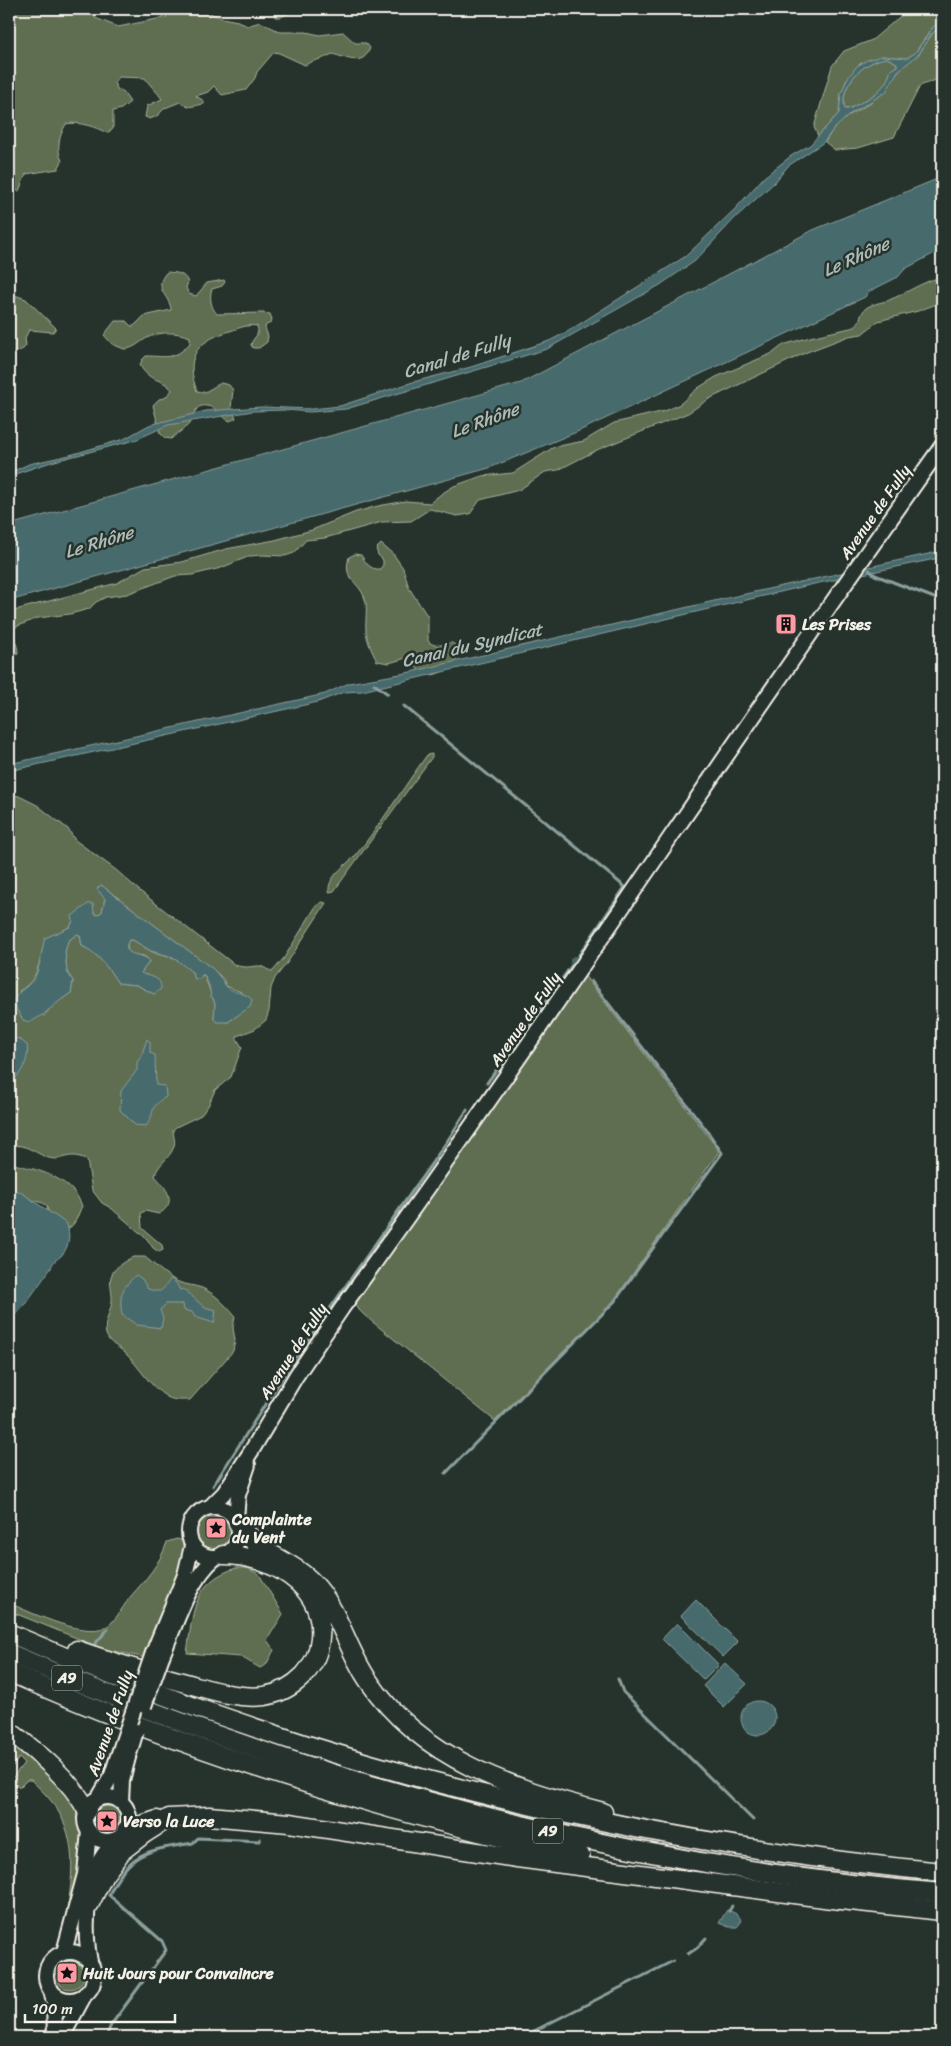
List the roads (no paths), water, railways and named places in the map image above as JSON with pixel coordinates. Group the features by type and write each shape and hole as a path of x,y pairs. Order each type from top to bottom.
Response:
{"highway":[{"path":"237,1522 260,1546 297,1568 312,1582 326,1599 354,1656 375,1690 408,1726 446,1755 485,1774 596,1810 754,1848"},
{"path":"9,1625 106,1660 215,1691 233,1695 259,1696 283,1690 306,1673 317,1653 320,1626 314,1604 303,1588 278,1568 249,1557 220,1556"},
{"path":"9,1633 76,1662 183,1703 296,1742 403,1774 563,1815 754,1848 942,1872"},
{"name":"A9","path":"9,1653 126,1702 229,1740 441,1805 563,1834 706,1862 815,1879 942,1893"},
{"name":"A9","path":"9,1672 198,1747 335,1793 417,1816 566,1853 692,1876 832,1899 942,1911"},
{"path":"9,1731 46,1761 93,1805"},
{"path":"120,1834 151,1821 168,1818 209,1816 271,1821 517,1858 832,1899"},
{"path":"89,1905 104,1875 122,1851 168,1818"}],"main road":[{"name":"Avenue de Fully","path":"210,1507 224,1493 287,1390 342,1308 637,889 942,446"},
{"name":"Avenue de Fully","path":"237,1522 238,1495 252,1450"},
{"path":"210,1507 225,1509 237,1522 239,1536 237,1543 232,1549 220,1556 203,1555 192,1546 189,1537 190,1523 198,1512 210,1507"},
{"name":"Avenue de Fully","path":"93,1805 122,1760 186,1575 192,1546"},
{"name":"Avenue de Fully","path":"158,1655 193,1584 204,1569 220,1556"},
{"name":"Avenue de Fully","path":"121,1802 122,1760"},
{"path":"62,2037 93,1981 94,1972 90,1962 86,1937 89,1905 97,1865 129,1823 128,1813 121,1802 109,1797 93,1805 86,1823 89,1831 85,1874 64,1952"},
{"path":"89,1831 100,1840 120,1834"},
{"path":"55,2037 54,2004 51,1990 46,1981 47,1968 54,1958 64,1952 79,1953 90,1962"},
{"path":"51,1990 59,1997 67,1999 78,1998 85,1994"}],"water":[{"name":"Canal de Fully","path":"942,23 942,26 931,34 919,54 898,71 886,92 850,114 832,131 824,142 788,166 775,182 736,217 695,261 660,285 547,349 346,409 310,412 286,410 253,411 168,425 135,440 51,462 9,476 9,473 29,464 70,455 124,439 149,425 206,411 261,407 312,409 340,406 413,382 471,367 549,341 567,332 686,256 736,208 764,177 791,156 810,145 839,113 841,94 847,79 857,66 867,60 882,56 907,58 915,53 934,26","holes":["887,58 897,63 897,66 891,70 885,84 875,94 863,102 845,109 846,91 855,75 870,63 879,60"]},
{"name":"Le Rhône","path":"942,177 942,249 905,269 898,277 868,292 865,297 579,431 489,468 9,601 9,525 521,383 813,230"},
{"name":"Canal du Syndicat","path":"942,551 942,557 935,559 814,584 362,691 344,692 318,702 9,771 9,764 325,694 349,683 406,673 727,598"},
{"path":"101,885 213,969 229,989 249,997 252,1000 250,1007 228,1022 217,1022 214,1019 215,1004 204,975 200,979 195,979 192,972 173,957 151,951 133,940 129,940 127,949 148,959 149,962 141,973 157,979 161,984 161,989 154,994 137,985 118,983 98,957 82,946 80,935 77,934 68,941 65,952 67,972 73,981 71,993 36,1019 30,1022 23,1020 14,1000 35,977 45,938 70,927 73,921 72,916 88,904 93,904 94,913 97,915 102,912 105,899 97,889"},
{"path":"9,1037 19,1039 27,1045 28,1051 26,1062 17,1077 9,1085"},
{"path":"147,1039 150,1042 150,1053 155,1055 156,1085 165,1086 166,1097 160,1100 154,1107 146,1126 135,1125 120,1110 121,1091 137,1070 137,1062 141,1057"},
{"path":"9,1187 22,1193 67,1224 69,1237 68,1245 64,1252 54,1262 26,1303 9,1321"},
{"path":"136,1275 142,1279 148,1289 157,1291 162,1290 171,1279 180,1290 184,1289 204,1307 216,1310 214,1323 195,1317 192,1312 184,1310 183,1304 166,1304 160,1310 163,1318 161,1328 137,1325 122,1315 121,1302 124,1289"},
{"path":"696,1600 738,1642 723,1657 681,1616"},
{"path":"677,1623 719,1665 704,1680 662,1639"},
{"path":"725,1663 747,1684 724,1707 703,1686"},
{"path":"758,1701 765,1702 770,1706 774,1711 774,1725 770,1730 765,1734 758,1735 751,1734 746,1730 742,1725 741,1718 742,1711 746,1706 751,1702"},
{"path":"727,1910 740,1917 741,1922 737,1927 729,1927 719,1923"}],"waterway":[{"path":"869,570 875,575 942,601"},
{"path":"374,684 388,694"},
{"path":"404,706 625,887 575,961 487,1083"},
{"path":"446,1473 614,1302 722,1153 708,1132 591,981"},
{"path":"213,1486 289,1367 467,1110"},
{"path":"94,1645 108,1629"},
{"path":"618,1679 623,1692 753,1820"},
{"path":"106,2037 111,2025 166,1950 162,1941 109,1895 124,1869 142,1855 164,1848 193,1843 198,1838 260,1841 260,1839"},
{"path":"729,1911 732,1906"},
{"path":"688,1954 706,1938"},
{"path":"522,2037 673,1961"}],"place":[{"name":"Les Prises","path":"786,624"},
{"name":"Complainte du Vent","path":"216,1528"},
{"name":"Verso la Luce","path":"107,1821"},
{"name":"Huit Jours pour Convaincre","path":"67,1973"}]}
